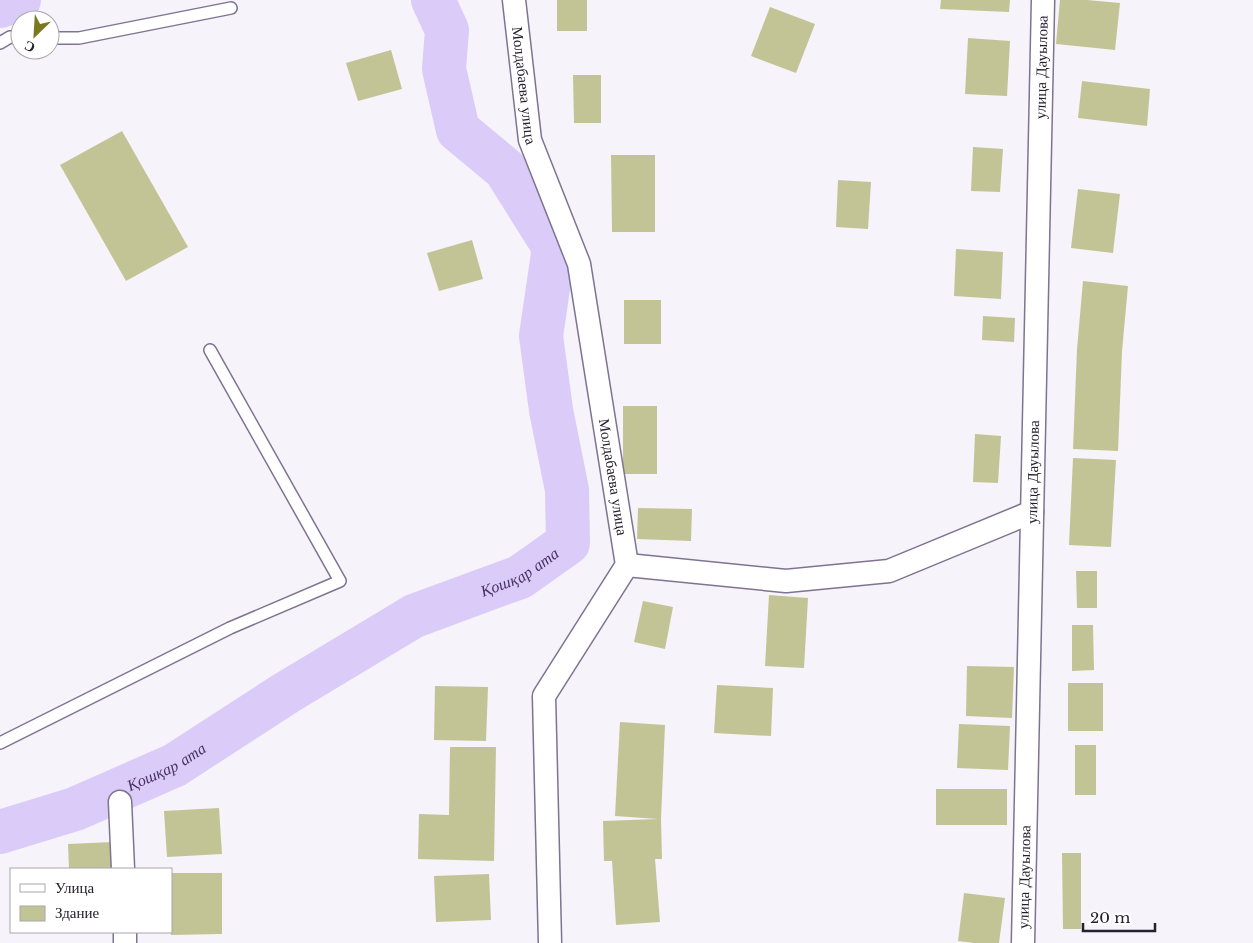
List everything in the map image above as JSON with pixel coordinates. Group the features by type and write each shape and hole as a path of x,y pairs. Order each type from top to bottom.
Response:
{"street":[{"name":"Молдабаева улица","path":"514,0 530,140 579,264 627,565"},
{"name":"улица Дауылова","path":"1023,943 1044,0"},
{"path":"550,943 544,696 627,565 786,581 889,571 1032,512"},
{"path":"120,802 123,868"}],"lane":[{"path":"60,38 79,38 231,8"},
{"path":"0,743 230,628 340,581 210,350"}],"building":[{"path":"557,0 587,0 587,31 557,31"},
{"path":"941,0 1010,0 1009,12 940,9"},
{"path":"1060,0 1120,3 1115,50 1056,44"},
{"path":"770,7 815,24 796,73 751,56"},
{"path":"968,38 1010,41 1007,96 965,94"},
{"path":"391,50 402,89 358,101 346,63"},
{"path":"573,75 601,75 601,123 574,123"},
{"path":"1082,81 1150,89 1147,126 1078,118"},
{"path":"122,131 188,247 126,281 60,165"},
{"path":"973,147 1003,149 1000,192 971,191"},
{"path":"611,155 655,155 655,232 612,232"},
{"path":"838,180 871,182 868,229 836,227"},
{"path":"1078,189 1120,194 1113,253 1071,248"},
{"path":"472,240 483,279 439,291 427,253"},
{"path":"956,249 1003,252 1001,299 954,296"},
{"path":"1083,281 1128,286 1122,351 1118,451 1073,449 1077,349"},
{"path":"624,300 661,300 661,344 624,344"},
{"path":"983,316 1015,318 1014,342 982,340"},
{"path":"623,406 657,406 657,474 623,474"},
{"path":"975,434 1001,436 998,483 973,482"},
{"path":"1073,458 1116,460 1111,547 1069,545"},
{"path":"638,508 692,509 691,541 637,539"},
{"path":"1076,571 1097,571 1097,608 1077,608"},
{"path":"769,595 808,598 804,668 765,666"},
{"path":"643,601 673,607 665,649 634,642"},
{"path":"1072,625 1093,625 1094,670 1072,671"},
{"path":"967,666 1014,667 1012,718 966,716"},
{"path":"1068,683 1103,683 1103,731 1068,731"},
{"path":"717,685 773,688 771,736 714,733"},
{"path":"435,686 488,687 486,741 434,740"},
{"path":"620,722 665,725 661,819 662,859 655,859 660,922 616,925 612,861 604,861 603,821 658,819 615,816"},
{"path":"959,724 1010,726 1008,770 957,768"},
{"path":"1075,745 1096,745 1096,795 1075,795"},
{"path":"450,747 496,747 494,861 418,859 419,814 449,815"},
{"path":"936,789 1007,789 1007,825 936,825"},
{"path":"219,808 222,854 167,857 164,811"},
{"path":"113,842 114,868 69,868 68,844"},
{"path":"1062,853 1081,853 1081,929 1063,929"},
{"path":"172,873 222,873 222,934 171,935"},
{"path":"489,874 491,920 436,922 434,876"},
{"path":"964,893 1005,898 999,943 958,941"}],"waterway":[{"name":"Қошқар ата","path":"0,6 19,0"},
{"name":"Қошқар ата","path":"0,832 75,809 175,765 286,693 414,616 520,577 568,543 567,490 551,410 541,336 554,247 505,169 458,130 444,69 447,30 433,0"}]}
